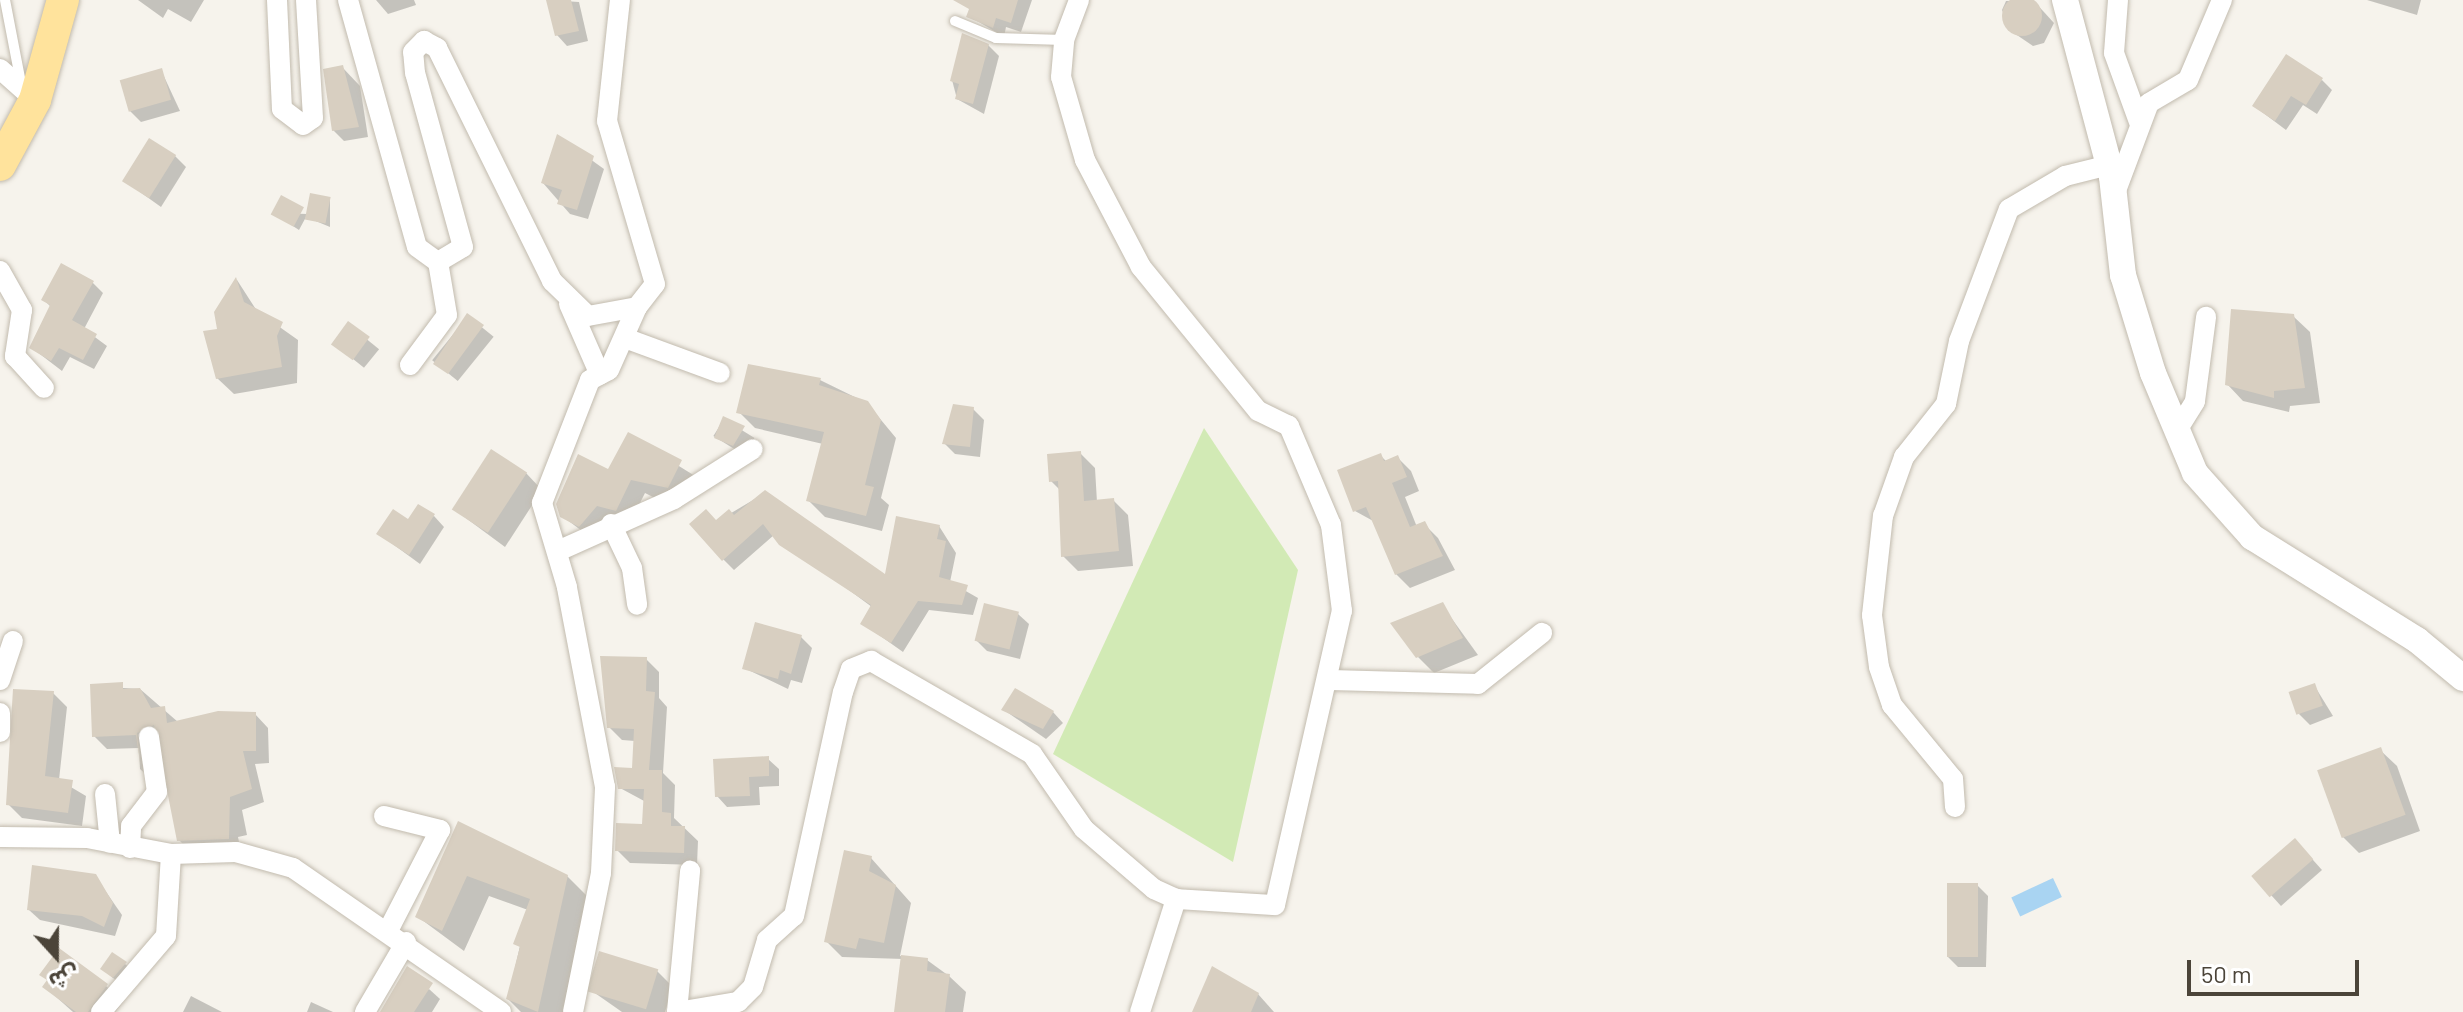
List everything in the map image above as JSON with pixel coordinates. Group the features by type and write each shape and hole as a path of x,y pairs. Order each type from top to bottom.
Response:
{"main road":[{"path":"0,165 63,0"}],"street":[{"path":"277,0 282,109 303,125 313,118 306,0"},
{"path":"348,0 417,247 438,262 447,315 410,365"},
{"path":"573,1012 601,873 605,787 558,551 542,503 590,380 600,375 625,338 637,307 655,284 607,121 620,0"},
{"path":"690,871 677,1012 738,1002 753,987 767,940 794,916 843,692 851,669 871,661 1032,754 1101,848 1176,899 1275,905 1330,680 1342,611 1331,525 1289,426 1258,411 1141,267 1085,160 1061,77 1064,40 1079,0"},
{"path":"2065,0 2109,165 2123,275 2176,432 2207,493 2234,522 2463,678"},
{"path":"2118,0 2114,53 2139,122"},
{"path":"2114,196 2133,157 2139,122 2149,103 2198,66 2222,0"},
{"path":"438,262 463,247 415,73 413,52 424,41 437,48 507,197 569,304 600,375"},
{"path":"0,69 29,95"},
{"path":"1955,807 1953,779 1892,705 1879,667 1872,615 1883,516 1904,457 1946,404 1963,326 2009,209 2065,176 2109,165"},
{"path":"0,271 22,310 15,356 44,388"},
{"path":"569,304 588,316 637,307"},
{"path":"2176,432 2195,401 2206,317"},
{"path":"625,338 720,373"},
{"path":"558,551 611,524 674,499 753,449"},
{"path":"611,524 632,568 637,605"},
{"path":"1330,680 1478,684 1542,633"},
{"path":"0,680 13,641"},
{"path":"0,713 0,732"},
{"path":"120,846 157,792 149,737"},
{"path":"105,794 120,846"},
{"path":"384,816 440,830 389,929"},
{"path":"0,837 120,846 171,854 236,852 293,868 389,929 501,1012"},
{"path":"101,1012 166,936 171,854"},
{"path":"1140,1012 1176,899"},
{"path":"365,1012 406,942"}],"lane":[{"path":"5,0 29,95"},
{"path":"955,21 996,38 1064,40"}],"green space":[{"path":"1204,428 1298,570 1233,862 1053,754"}],"water":[{"path":"2053,878 2062,897 2020,916 2011,897"}],"building":[{"path":"2022,-4 2036,2 2042,16 2036,30 2022,36 2008,30 2002,16 2008,2"},
{"path":"546,0 571,0 579,31 555,36"},
{"path":"953,0 1018,0 1011,23 996,18 993,28 966,17 969,9"},
{"path":"962,33 989,44 973,104 955,99 959,84 950,81"},
{"path":"2286,54 2323,78 2306,105 2291,96 2275,121 2252,106"},
{"path":"343,65 359,127 332,131 323,69"},
{"path":"162,68 171,100 129,112 120,80"},
{"path":"557,134 594,156 577,210 557,204 562,190 541,183"},
{"path":"149,138 176,155 149,198 122,181"},
{"path":"310,193 331,197 325,224 305,220"},
{"path":"281,195 304,207 294,227 271,214"},
{"path":"61,263 94,281 72,320 97,334 83,360 59,348 51,361 29,348 50,305 41,300"},
{"path":"236,277 244,302 283,322 277,336 282,367 216,379 203,331 217,329 214,312"},
{"path":"2231,309 2294,314 2305,388 2274,391 2274,398 2225,385"},
{"path":"467,313 484,325 448,374 433,364"},
{"path":"348,321 370,337 353,360 331,344"},
{"path":"748,364 821,378 819,385 868,401 881,420 865,485 874,487 866,516 806,501 824,432 736,413"},
{"path":"953,404 974,407 970,447 942,444"},
{"path":"723,416 745,426 733,446 714,438"},
{"path":"628,432 682,460 668,488 631,480 616,511 597,506 579,527 560,517 556,504 578,454 608,469"},
{"path":"491,449 527,472 488,533 452,509"},
{"path":"1081,451 1084,501 1114,498 1119,551 1061,557 1058,481 1049,482 1047,454"},
{"path":"1381,453 1384,461 1398,455 1407,477 1392,483 1410,527 1425,521 1443,556 1395,575 1366,507 1353,512 1337,470"},
{"path":"765,490 885,574 896,516 940,525 937,539 946,541 939,577 968,585 962,605 918,601 891,643 860,624 871,605 779,545 763,524 722,561 689,524 706,509 716,520 729,509 734,515"},
{"path":"418,504 435,514 409,555 376,534 393,509 408,519"},
{"path":"1443,602 1463,638 1416,658 1390,623"},
{"path":"984,603 1019,612 1009,650 975,641"},
{"path":"755,622 802,635 791,674 780,670 778,679 742,669"},
{"path":"600,656 647,657 646,691 655,692 649,770 662,770 662,812 671,813 671,826 685,826 684,853 615,851 616,823 642,824 644,789 618,789 614,767 632,768 634,729 607,728"},
{"path":"123,682 123,689 140,688 151,708 165,706 167,723 218,711 256,712 256,751 243,751 252,789 230,797 229,839 177,841 154,725 137,733 141,769 136,735 92,737 90,684"},
{"path":"2315,683 2323,706 2296,715 2289,692"},
{"path":"1015,688 1054,711 1043,729 1001,710"},
{"path":"13,689 54,691 45,776 73,780 68,813 6,805"},
{"path":"2381,747 2406,815 2342,838 2317,770"},
{"path":"769,756 769,776 749,777 750,796 715,797 713,759"},
{"path":"458,821 568,875 538,1012 506,999 520,947 513,944 530,899 467,876 442,931 415,917"},
{"path":"2295,838 2313,859 2270,897 2251,876"},
{"path":"844,850 872,856 869,871 896,885 884,943 859,938 856,949 824,942"},
{"path":"32,865 96,874 113,903 104,927 82,916 27,910"},
{"path":"1947,883 1978,883 1978,957 1947,957"},
{"path":"59,948 108,984 88,1012 76,1012 42,987 47,980 39,975"},
{"path":"599,951 658,969 646,1009 587,991"},
{"path":"112,952 127,962 113,978 100,969"},
{"path":"901,955 928,958 927,971 950,974 945,1012 894,1012"},
{"path":"407,966 433,983 414,1012 380,1012"},
{"path":"1212,966 1259,993 1251,1012 1192,1012"}]}
